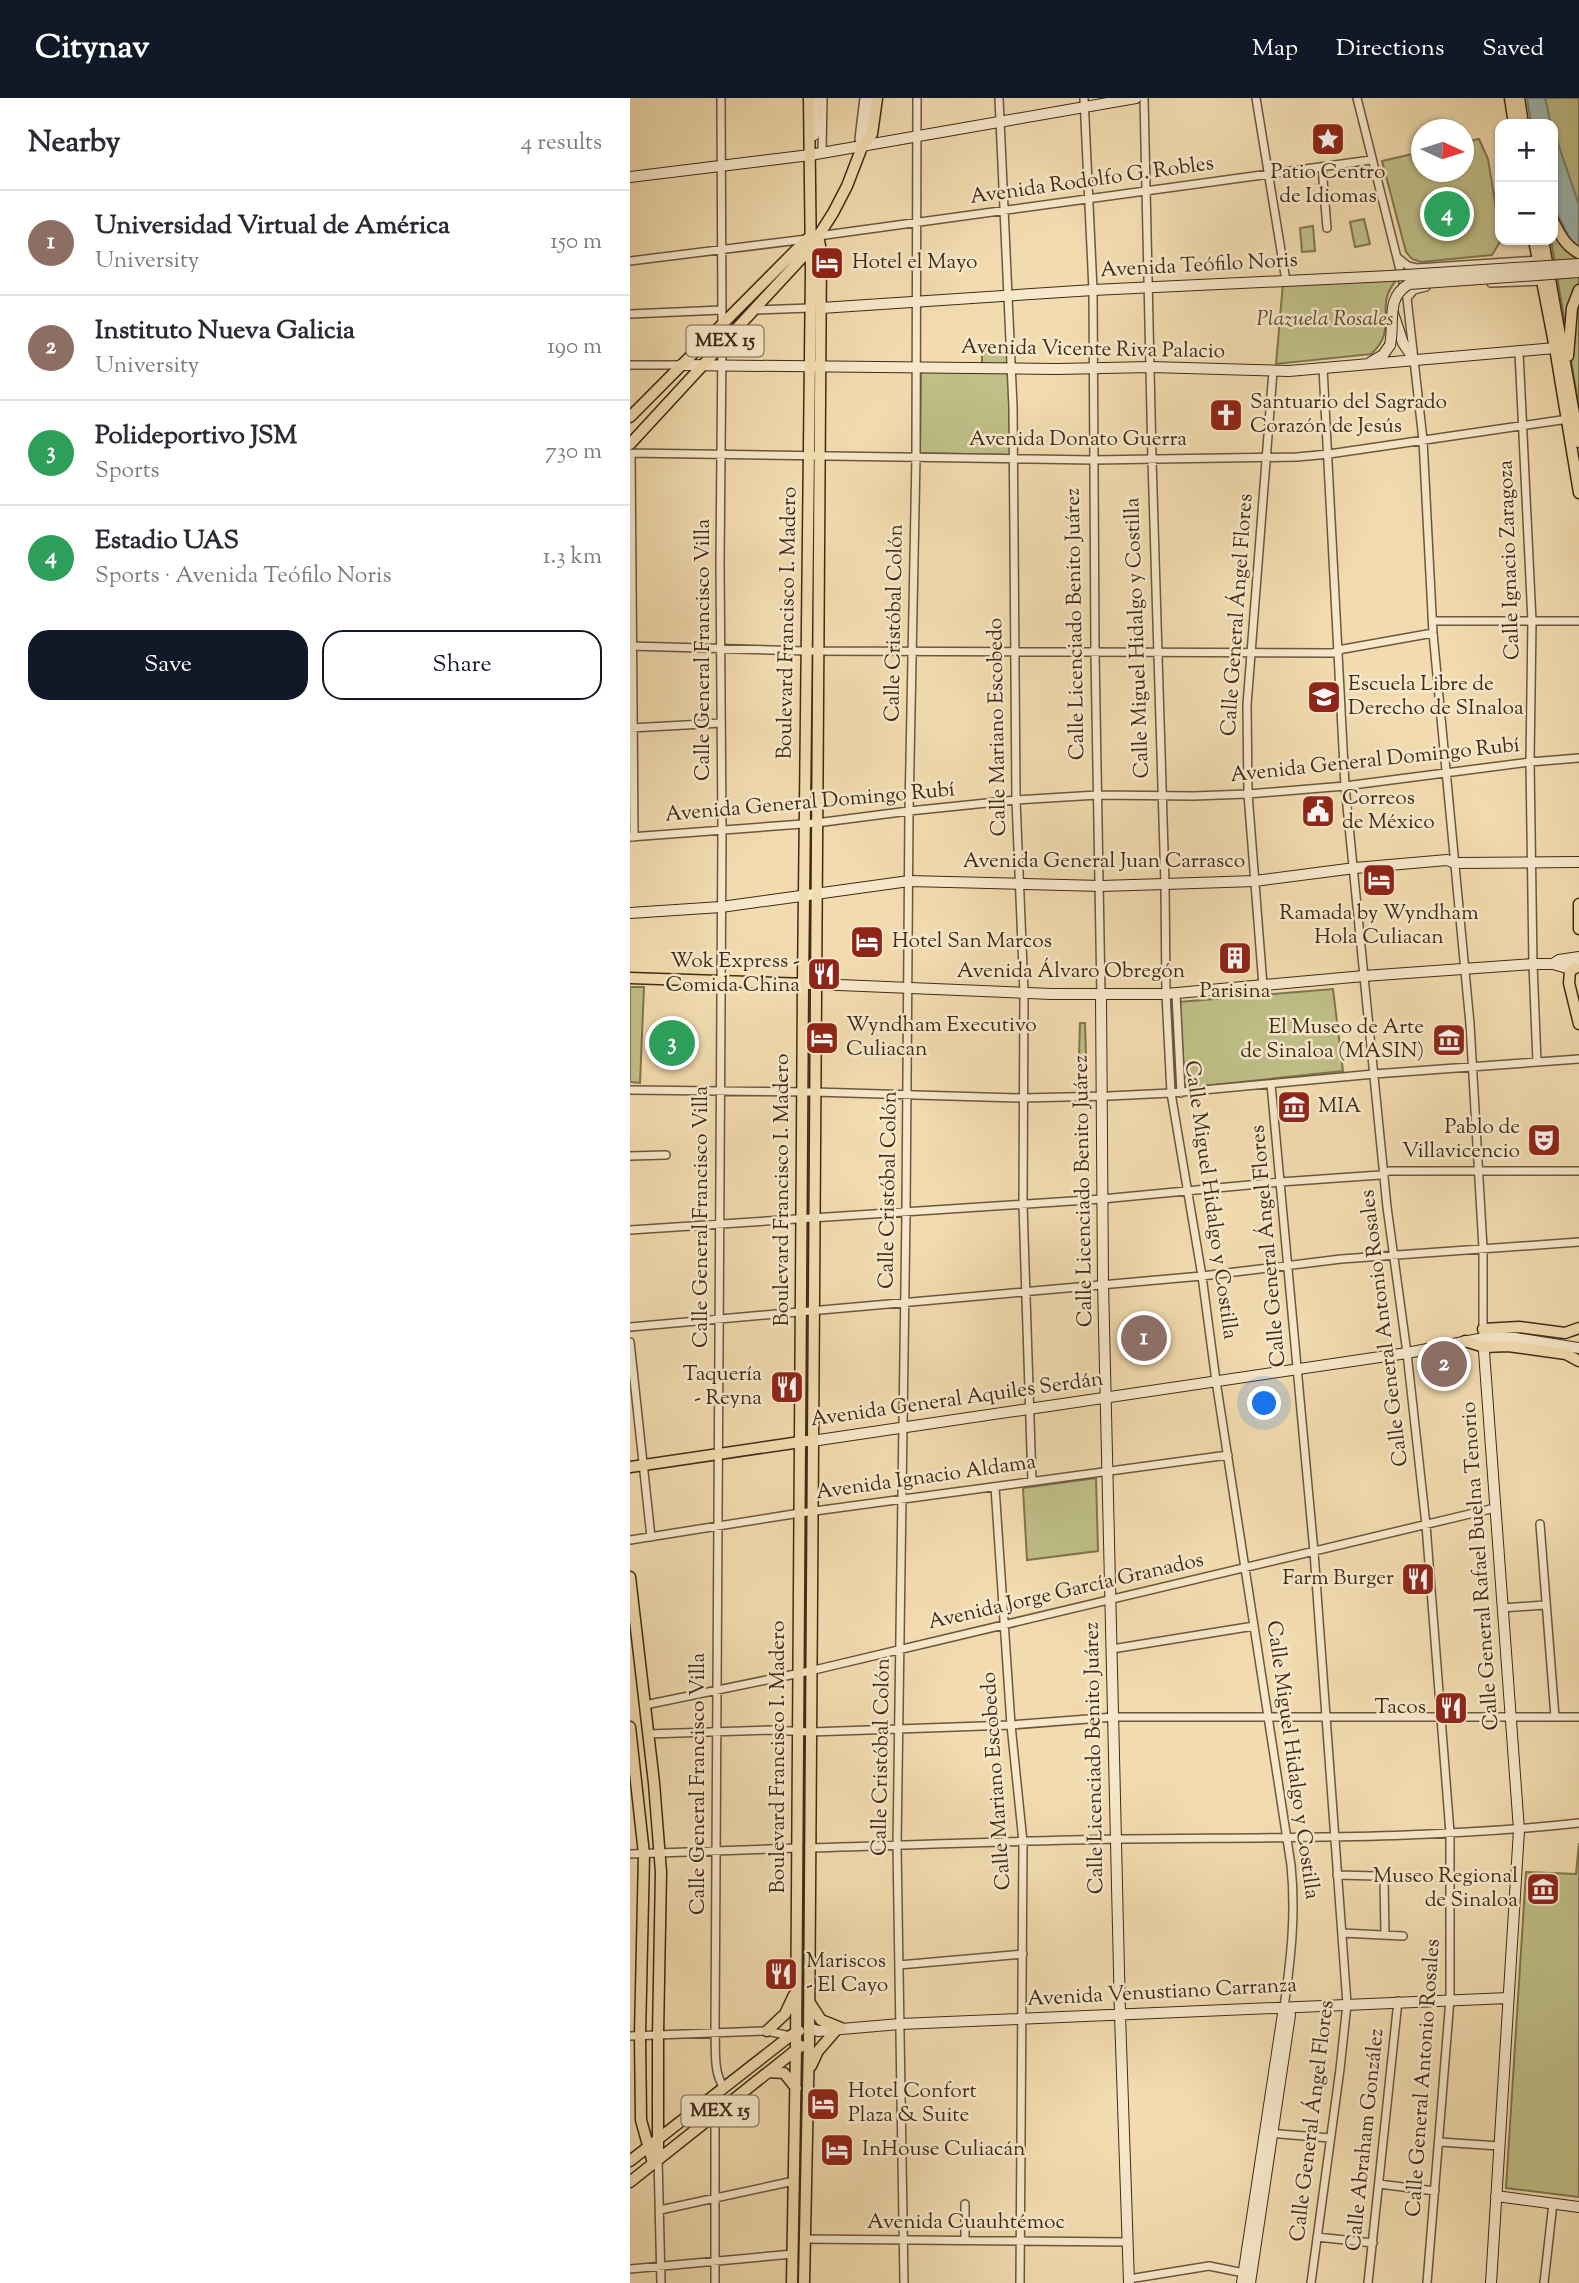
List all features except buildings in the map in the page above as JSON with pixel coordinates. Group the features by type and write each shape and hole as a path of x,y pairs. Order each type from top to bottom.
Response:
{"main road":[{"name":"Boulevard Francisco I. Madero","path":"792,2283 796,2088 796,2049 793,2034 803,1848 816,308 808,98"},
{"path":"810,155 814,145 815,98"},
{"path":"862,147 870,98"},
{"name":"MEX 15","path":"630,444 755,310 812,241 847,186 862,147 872,134 877,98"},
{"path":"630,177 862,147 1001,122 1084,103 1136,98"},
{"path":"1510,98 1513,119"},
{"path":"1519,98 1522,119"},
{"path":"1558,231 1564,242 1579,253"},
{"name":"MEX 15","path":"630,417 722,323 812,241"},
{"path":"1535,245 1570,419 1579,442"},
{"path":"1544,245 1567,377 1579,493"},
{"name":"Avenida Teófilo Noris","path":"816,308 1579,264"},
{"path":"1357,365 1378,359 1390,345 1394,298 1409,284 1579,272"},
{"path":"1567,377 1572,308 1579,290"},
{"path":"1392,309 1403,343 1415,361"},
{"name":"Avenida Vicente Riva Palacio","path":"681,365 1151,367 1273,371 1555,348"},
{"name":"Avenida General Juan Carrasco","path":"630,913 721,907 909,881 1101,886 1255,880 1447,860 1455,863 1579,862"},
{"path":"1579,904 1579,929"},
{"path":"1577,963 1570,971 1569,980 1579,1024"},
{"name":"Avenida Álvaro Obregón","path":"630,978 1024,993 1171,994 1533,964 1553,964 1567,968 1577,963"},
{"name":"Calle Licenciado Benito Juárez","path":"1101,995 1102,1199 1120,2014 1129,2281"},
{"path":"1484,1338 1520,1327 1565,1333 1579,1328"},
{"path":"1465,1340 1495,1337 1579,1348"},
{"path":"1484,1338 1508,1346 1570,1355 1579,1361"},
{"name":"Calle General Rafael Buelna Tenorio","path":"1484,1338 1518,1830 1491,2283"},
{"name":"Avenida General Aquiles Serdán","path":"630,1467 1407,1353 1465,1340"},
{"name":"MEX 15","path":"630,1577 660,1852 658,2034 652,2143"},
{"name":"MEX 15","path":"630,1727 644,1854 635,2035 635,2094 657,2164"},
{"name":"Boulevard Francisco I. Madero","path":"803,1848 808,1999 813,2030 808,2040 804,2283"},
{"path":"766,2031 785,2014 796,1989"},
{"name":"Avenida Venustiano Carranza","path":"813,2030 1022,2018 1508,1998"},
{"path":"808,1999 821,2020 839,2028 818,2051 808,2075"},
{"name":"Calle Miguel Hidalgo y Costilla","path":"1243,2278 1290,2015 1284,2007"},
{"name":"MEX 15","path":"630,2161 793,2034 813,2030"},
{"name":"MEX 15","path":"630,2182 657,2164 808,2040"},
{"path":"768,2072 784,2073 796,2088"},
{"name":"Calle Miguel Hidalgo y Costilla","path":"1250,2283 1269,2134"},
{"path":"1496,2196 1579,2207"}],"street":[{"path":"721,98 722,323"},
{"path":"822,153 823,98"},
{"path":"862,147 859,139 864,98"},
{"name":"Calle Cristóbal Colón","path":"904,2283 897,1846 909,811 916,457 918,98"},
{"name":"Calle Mariano Escobedo","path":"999,98 1012,368 1016,800 1024,993 1023,1205 1032,1481"},
{"name":"Calle Miguel Hidalgo y Costilla","path":"1144,98 1152,459 1171,994 1171,1093 1202,1276 1294,1898 1292,1950 1284,2007"},
{"path":"1255,98 1286,281"},
{"name":"Calle General Rafael Buelna Tenorio","path":"1357,98 1398,257 1407,298 1415,361 1423,440 1433,633 1473,1068 1483,1248 1484,1338"},
{"name":"Calle Licenciado Benito Juárez","path":"1084,103 1093,290 1095,653 1101,995"},
{"name":"Avenida Rodolfo G. Robles","path":"630,261 812,241 917,223 1371,160"},
{"path":"1322,167 1327,228"},
{"path":"1398,257 1408,266 1418,268 1538,260"},
{"path":"1407,298 1414,290 1424,287 1542,281"},
{"path":"755,310 816,308"},
{"path":"630,314 722,310"},
{"name":"Calle General Francisco Villa","path":"722,345 715,2032 716,2068 724,2088"},
{"name":"Calle Ignacio Zaragoza","path":"1519,352 1532,621 1530,762 1537,1062"},
{"name":"Avenida Vicente Riva Palacio","path":"630,365 681,365"},
{"name":"Calle General Antonio Rosales","path":"1323,368 1345,786 1384,1172 1426,1525 1450,1833 1450,1999 1427,2283"},
{"name":"Calle General Ángel Flores","path":"1263,986 1248,793 1247,705 1273,371"},
{"name":"Avenida Donato Guerra","path":"630,453 1093,460 1267,457 1329,454 1570,419"},
{"path":"630,453 632,837"},
{"path":"1433,621 1579,621"},
{"path":"631,646 812,651 1333,653 1433,633"},
{"path":"632,728 722,723"},
{"name":"Avenida General Domingo Rubí","path":"632,837 811,824 1016,800 1097,795 1248,793 1345,786 1579,758"},
{"name":"Calle Miguel Hidalgo y Costilla","path":"1171,994 1181,1093"},
{"path":"630,1090 1022,1098 1102,1096 1181,1093 1374,1074 1579,1059"},
{"name":"Calle General Ángel Flores","path":"1271,1084 1314,1552 1347,2004 1311,2283"},
{"path":"630,1156 666,1155"},
{"path":"630,1230 1102,1199 1380,1175 1384,1172 1579,1171"},
{"path":"630,1327 1202,1276 1288,1264 1394,1254 1579,1242"},
{"path":"630,1342 651,1536"},
{"name":"Avenida Ignacio Aldama","path":"630,1540 1228,1455"},
{"name":"Calle Mariano Escobedo","path":"995,1487 1003,1626 1023,1842 1020,2283"},
{"name":"Avenida Jorge García Granados","path":"645,1705 804,1673 1495,1508"},
{"path":"1540,1524 1555,1717"},
{"path":"1502,1608 1545,1605"},
{"path":"1112,1649 1254,1626"},
{"path":"648,1734 1011,1725 1114,1717 1579,1717"},
{"path":"630,1854 1116,1839 1334,1837 1518,1830 1579,1824"},
{"path":"1337,1875 1376,1876 1384,1880 1385,1935"},
{"path":"1342,1933 1403,1936"},
{"path":"899,1965 1023,1954"},
{"name":"Calle Abraham González","path":"1368,2283 1398,2001"},
{"path":"635,2035 766,2031 793,2034"},
{"path":"713,2096 715,2283"},
{"path":"1269,2134 1330,2138"},
{"path":"1440,2142 1499,2146"},
{"path":"657,2164 661,2283"},
{"path":"660,2210 794,2181"},
{"path":"1379,2184 1436,2191"},
{"path":"1544,2283 1553,2203"},
{"path":"964,2241 965,2204"},
{"path":"1317,2237 1373,2243"},
{"name":"Avenida Cuauhtémoc","path":"804,2239 1128,2242"},
{"path":"630,2269 793,2254"},
{"path":"1129,2281 1209,2266 1243,2278"}],"green space":[{"path":"1545,98 1579,98 1579,205 1558,145 1558,119 1549,119"},
{"path":"1479,139 1488,159 1495,203 1495,245 1498,245 1492,255 1421,262 1412,259 1406,252 1382,161 1411,154 1411,182 1474,182 1474,140"},
{"path":"1558,215 1579,258 1579,408 1552,245 1558,245"},
{"path":"1364,219 1370,244 1355,247 1350,222"},
{"path":"1313,226 1315,251 1302,252 1300,228"},
{"name":"Plazuela Rosales","path":"1394,277 1395,282 1386,300 1384,336 1371,354 1276,364 1283,283"},
{"path":"1008,347 1009,363 982,366 982,348"},
{"path":"1009,370 1010,455 920,453 921,372"},
{"path":"630,987 644,987 640,1083 630,1082"},
{"path":"1333,989 1343,1071 1185,1088 1179,1002"},
{"path":"1080,1023 1085,1023 1087,1089 1078,1089"},
{"path":"1096,1478 1098,1551 1027,1560 1023,1488"},
{"path":"1579,1843 1579,2197 1506,2188 1526,1872 1576,1874"}],"water":[{"path":"1527,98 1545,98 1550,119 1530,119"},
{"path":"1558,144 1579,205 1579,258 1558,215"}],"place":[{"name":"Patio Centro de Idiomas","path":"1328,139"},
{"name":"Estadio UAS","path":"1447,214"},
{"name":"Hotel el Mayo","path":"827,263"},
{"name":"Santuario del Sagrado Corazón de Jesús","path":"1226,415"},
{"name":"Escuela Libre de Derecho de SInaloa","path":"1324,697"},
{"name":"Correos de México","path":"1318,811"},
{"name":"Ramada by Wyndham Hola Culiacan","path":"1379,880"},
{"name":"Hotel San Marcos","path":"867,942"},
{"name":"Parisina","path":"1235,958"},
{"name":"Wok Express - Comida China","path":"824,974"},
{"name":"Wyndham Executivo Culiacan","path":"822,1038"},
{"name":"El Museo de Arte de Sinaloa (MASIN)","path":"1449,1040"},
{"name":"Polideportivo JSM","path":"672,1043"},
{"name":"MIA","path":"1294,1107"},
{"name":"Pablo de Villavicencio","path":"1544,1140"},
{"name":"Universidad Virtual de América","path":"1144,1338"},
{"name":"Instituto Nueva Galicia","path":"1444,1364"},
{"name":"Taquería - Reyna","path":"787,1387"},
{"name":"Farm Burger","path":"1418,1579"},
{"name":"Tacos","path":"1451,1708"},
{"name":"Museo Regional de Sinaloa","path":"1543,1889"},
{"name":"Mariscos - El Cayo","path":"781,1974"},
{"name":"Hotel Confort Plaza & Suite","path":"823,2104"},
{"name":"InHouse Culiacán","path":"837,2150"}]}
